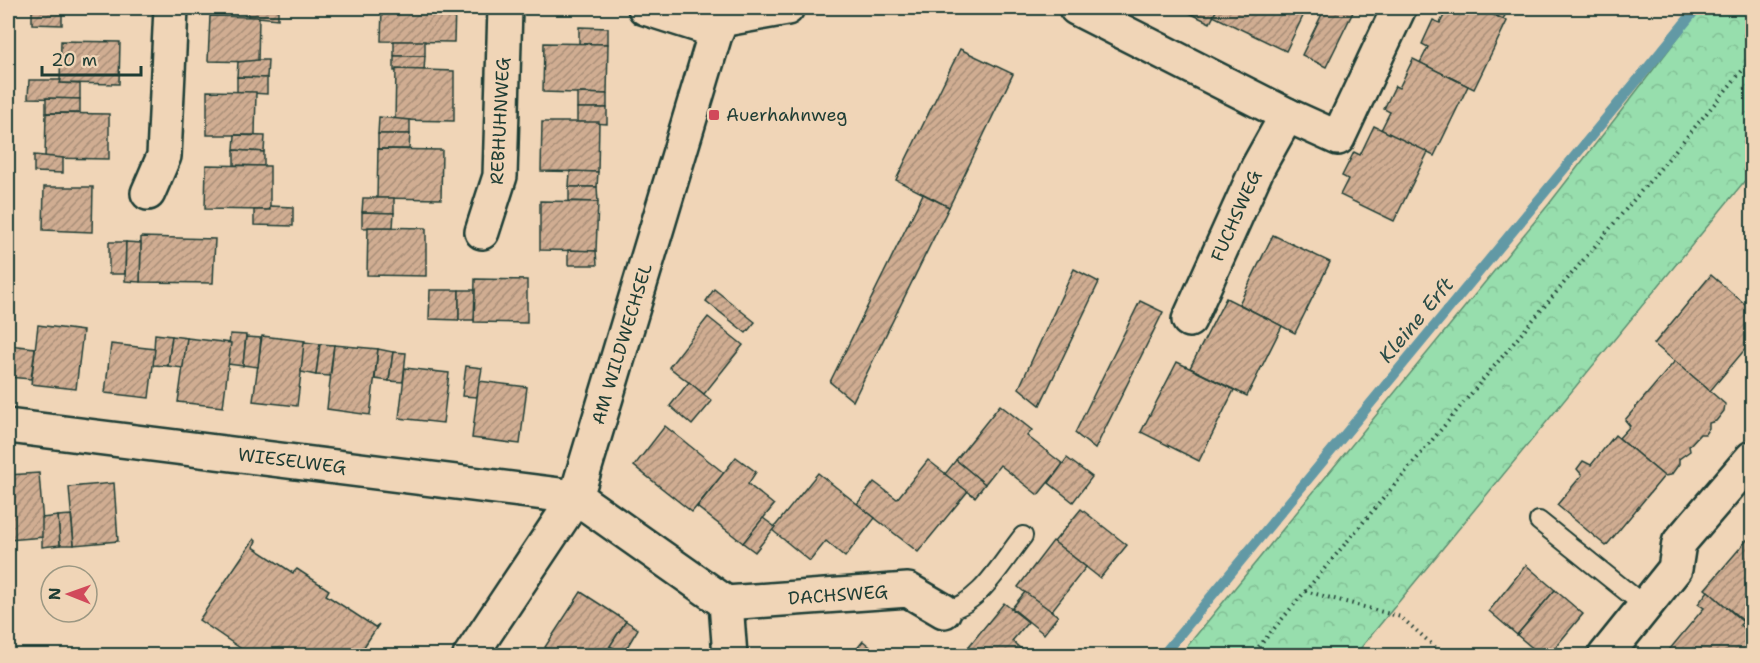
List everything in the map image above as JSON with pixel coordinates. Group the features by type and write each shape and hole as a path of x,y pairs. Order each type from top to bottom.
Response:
{"street":[{"path":"148,193 164,156 171,8"},
{"name":"REBHUHNWEG","path":"482,232 500,176 505,8"},
{"path":"645,8 720,20 787,8"},
{"path":"1091,11 1287,115 1338,138 1399,8"},
{"name":"AM WILDWECHSEL","path":"470,656 576,497 720,20"},
{"name":"FUCHSWEG","path":"1189,320 1258,167 1287,115"},
{"name":"WIESELWEG","path":"8,426 576,497"},
{"path":"1605,656 1675,569 1679,543 1752,458"},
{"path":"576,497 726,603 730,656"},
{"name":"DACHSWEG","path":"726,603 908,590 944,611"}],"lane":[{"path":"1539,521 1646,607"},
{"path":"944,611 959,609 980,590 1023,536"}],"path":[{"path":"1251,656 1752,59"},
{"path":"1304,591 1401,617 1445,656"}],"green space":[{"path":"1701,8 1752,8 1752,172 1355,655 1180,655 1549,204"}],"building":[{"path":"62,8 121,8 121,11 62,10"},
{"path":"248,8 278,8 278,19 248,16"},
{"path":"382,8 455,8 454,42 381,41"},
{"path":"1179,8 1218,8 1210,23"},
{"path":"1218,8 1307,8 1286,51 1213,16"},
{"path":"1325,8 1355,8 1326,67 1302,55"},
{"path":"1448,8 1479,8 1507,21 1474,89 1420,63 1428,47 1422,44 1433,20 1440,23"},
{"path":"1479,8 1514,8 1512,12 1508,10 1503,19"},
{"path":"32,10 62,10 62,25 32,24"},
{"path":"210,16 259,17 258,62 208,61"},
{"path":"579,27 608,28 608,44 579,44"},
{"path":"61,41 120,42 119,84 60,83"},
{"path":"394,41 425,41 425,56 394,56"},
{"path":"544,43 608,44 607,94 543,92"},
{"path":"960,49 1013,74 949,207 896,180"},
{"path":"394,56 425,56 424,70 394,71"},
{"path":"1413,59 1468,86 1434,156 1381,130 1390,112 1384,109 1395,86 1399,88"},
{"path":"268,60 267,78 237,77 238,62"},
{"path":"396,69 454,71 454,121 395,120"},
{"path":"237,77 267,78 267,94 237,92"},
{"path":"29,80 61,80 60,83 80,84 80,99 28,98"},
{"path":"207,91 256,92 255,135 207,135"},
{"path":"577,93 607,94 607,108 577,108"},
{"path":"46,98 80,99 80,113 46,113"},
{"path":"577,108 607,108 607,124 577,122"},
{"path":"46,113 109,114 109,159 45,158"},
{"path":"379,117 410,120 410,134 378,134"},
{"path":"542,122 599,122 598,172 541,171"},
{"path":"1374,126 1428,152 1394,221 1340,195 1348,179 1342,176 1354,152 1360,155"},
{"path":"378,134 410,134 409,149 378,149"},
{"path":"235,135 265,136 264,152 234,150"},
{"path":"378,149 442,150 441,199 377,198"},
{"path":"234,150 264,152 264,166 234,165"},
{"path":"34,155 63,158 63,173 34,172"},
{"path":"206,165 270,166 270,210 205,209"},
{"path":"570,171 598,172 597,187 569,187"},
{"path":"44,187 93,187 92,232 43,230"},
{"path":"569,187 597,187 598,202 569,201"},
{"path":"923,194 949,207 853,401 830,382"},
{"path":"363,198 394,198 394,213 362,212"},
{"path":"540,201 598,202 596,251 540,250"},
{"path":"270,206 293,207 293,226 254,225 254,210 270,210"},
{"path":"362,212 394,213 393,227 362,228"},
{"path":"368,227 426,228 426,276 367,275"},
{"path":"1273,235 1330,262 1295,333 1239,304"},
{"path":"141,237 215,239 213,283 140,282"},
{"path":"109,242 126,242 125,274 109,274"},
{"path":"126,242 141,243 140,282 125,281"},
{"path":"568,250 596,251 597,265 568,265"},
{"path":"1074,269 1099,282 1040,405 1019,388"},
{"path":"1711,275 1752,310 1752,341 1710,391 1654,344"},
{"path":"475,279 527,280 527,323 474,322"},
{"path":"714,289 755,322 746,333 706,301"},
{"path":"430,290 459,290 459,320 429,319"},
{"path":"459,290 475,290 474,320 459,320"},
{"path":"1226,298 1282,326 1247,396 1190,368"},
{"path":"1140,301 1163,312 1095,449 1075,433"},
{"path":"708,317 743,345 704,394 669,367"},
{"path":"38,325 83,331 76,389 31,384"},
{"path":"155,334 172,336 168,366 153,365"},
{"path":"230,334 246,335 243,366 228,364"},
{"path":"172,336 187,338 183,368 168,366"},
{"path":"262,336 305,341 297,406 253,401"},
{"path":"246,337 261,338 258,367 243,365"},
{"path":"187,338 231,343 223,407 178,402"},
{"path":"304,342 320,344 316,375 301,372"},
{"path":"111,344 155,349 149,398 105,393"},
{"path":"320,344 334,345 330,376 316,375"},
{"path":"8,345 35,348 31,379 8,377"},
{"path":"334,345 378,349 370,415 327,409"},
{"path":"378,349 393,352 389,381 375,379"},
{"path":"393,352 406,353 403,382 389,381"},
{"path":"1675,361 1725,404 1724,411 1716,421 1709,423 1705,434 1700,434 1689,446 1690,451 1679,459 1679,464 1671,475 1664,476 1619,438 1630,426 1625,420"},
{"path":"1177,362 1234,390 1199,461 1141,432"},
{"path":"466,366 482,368 477,397 462,396"},
{"path":"405,368 449,373 443,423 399,418"},
{"path":"479,381 527,387 520,444 472,438"},
{"path":"689,382 712,401 692,425 670,406"},
{"path":"1000,405 1032,430 1027,436 1063,464 1038,495 1000,465 985,484 956,460"},
{"path":"665,426 724,473 692,512 634,466"},
{"path":"1615,435 1664,476 1606,546 1557,505 1582,475 1577,469 1583,461 1591,465"},
{"path":"736,457 756,472 748,484 774,505 743,543 697,507"},
{"path":"1067,458 1092,477 1073,502 1049,483"},
{"path":"928,460 968,491 918,552 857,504 874,482 897,499"},
{"path":"956,460 985,484 975,497 945,474"},
{"path":"39,473 44,537 8,540 8,475"},
{"path":"818,473 875,518 845,557 826,541 810,561 772,530"},
{"path":"114,483 118,541 74,545 69,487"},
{"path":"1081,509 1127,545 1100,578 1054,542"},
{"path":"71,515 74,545 60,545 58,516"},
{"path":"58,516 60,545 42,547 42,518"},
{"path":"763,518 775,527 755,552 743,543"},
{"path":"1752,534 1752,625 1751,627 1705,589"},
{"path":"254,539 256,541 253,547 293,573 297,569 329,590 326,595 375,627 379,624 358,656 252,656 199,620"},
{"path":"1053,541 1086,567 1050,613 1018,587"},
{"path":"1526,565 1555,590 1517,635 1489,611"},
{"path":"1555,590 1583,614 1548,656 1542,656 1517,635"},
{"path":"1708,591 1743,622 1740,625 1752,635 1752,642 1741,656 1664,656 1704,608 1698,604"},
{"path":"581,592 626,621 604,656 557,656 545,647"},
{"path":"1025,592 1058,616 1044,634 1012,608"},
{"path":"1004,603 1028,622 1012,641 1029,656 961,656"},
{"path":"626,621 638,629 623,654 610,646"},
{"path":"863,641 881,656 851,656"}],"waterway":[{"name":"Kleine Erft","path":"1162,656 1697,8"}],"place":[{"name":"Auerhahnweg","path":"714,115"}]}
